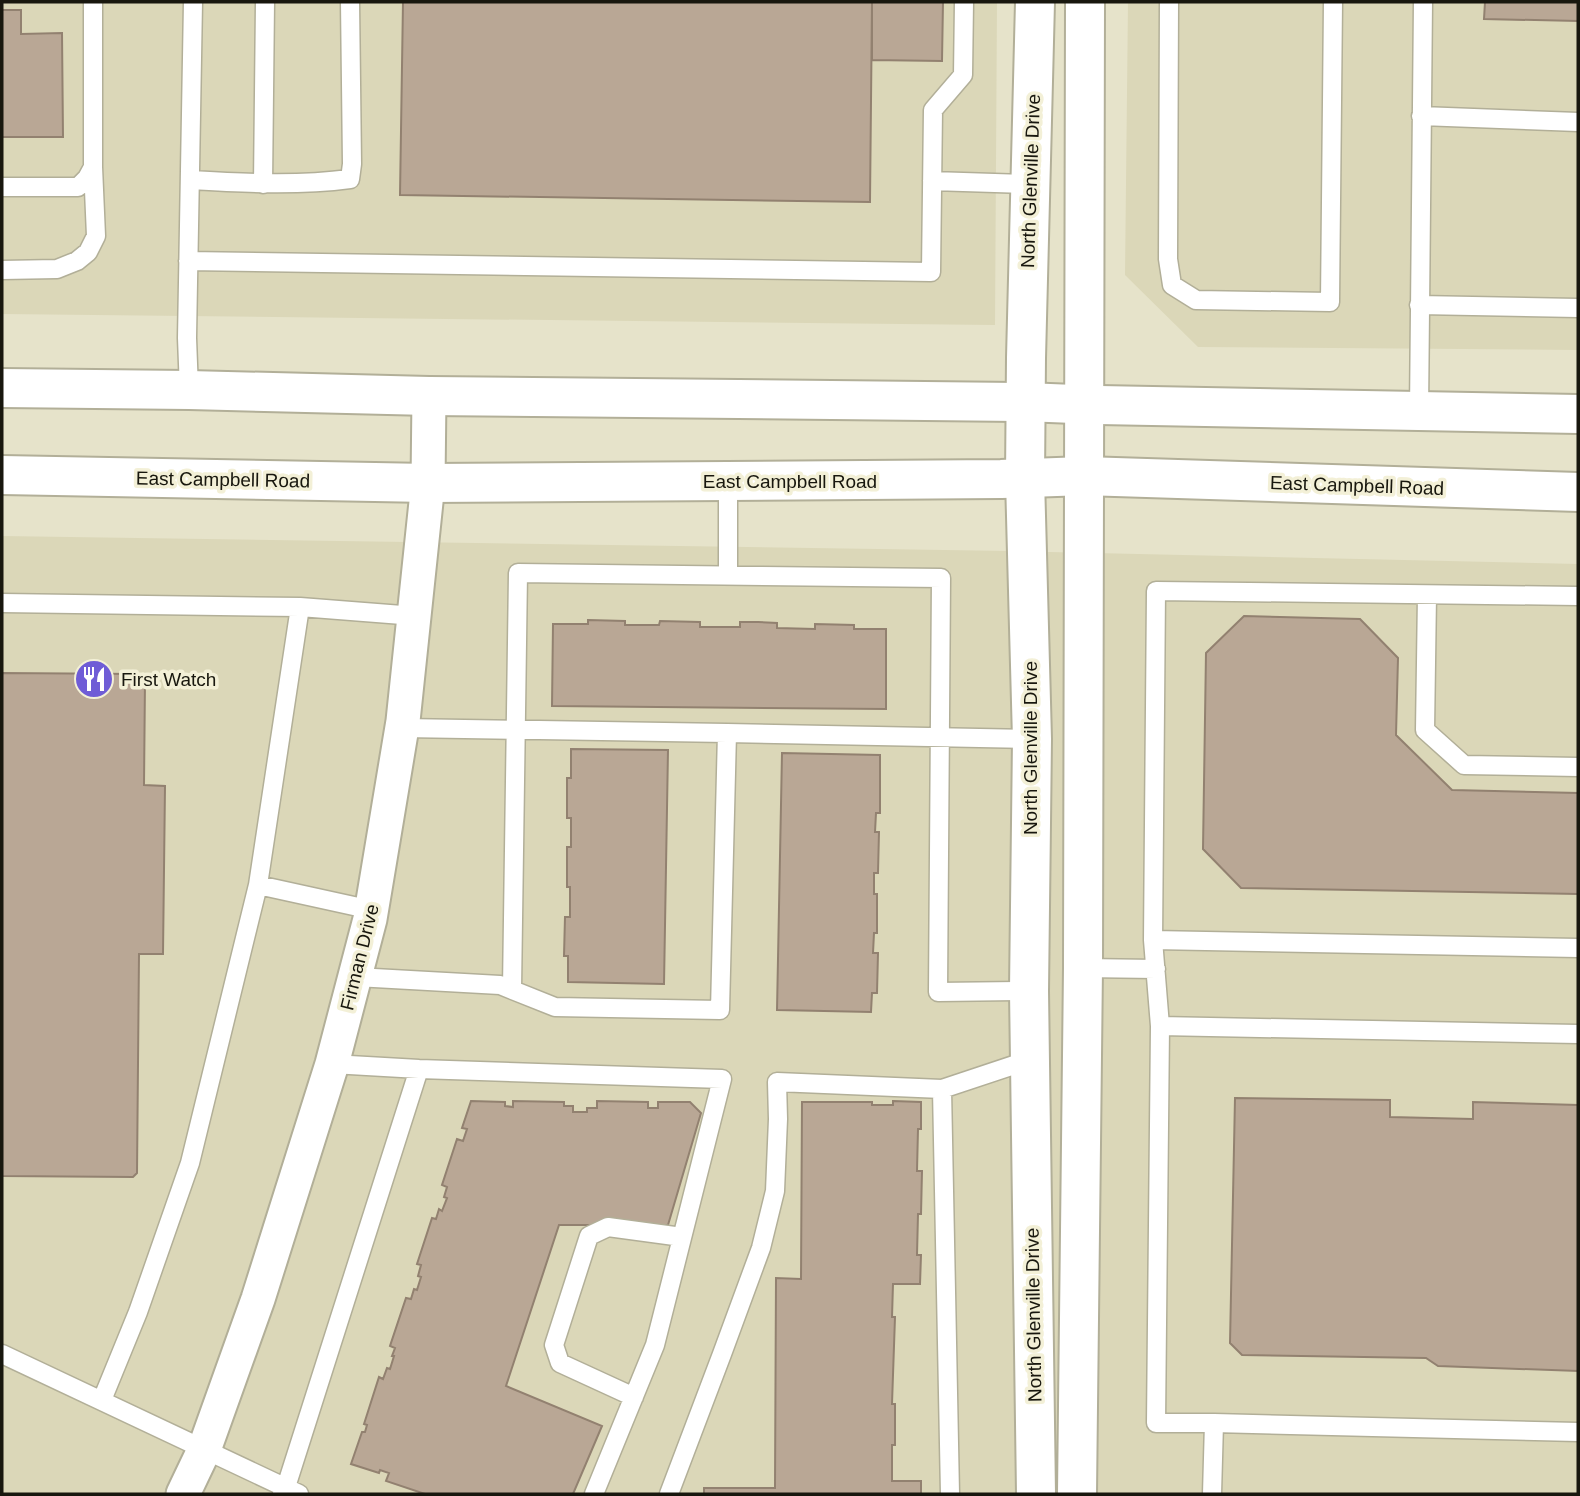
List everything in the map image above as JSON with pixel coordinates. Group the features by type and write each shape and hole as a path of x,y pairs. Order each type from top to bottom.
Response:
{"main road":[{"name":"North Glenville Drive","path":"1035,2 1025,401 1032,739 1028,991 1035,1494"},
{"path":"1077,1494 1083,968 1085,2"},
{"path":"2,388 429,396 1025,401 1085,405 1578,414"},
{"name":"East Campbell Road","path":"2,475 428,482 1025,479 1084,476 1578,492"},
{"path":"1028,991 1083,968"}],"street":[{"name":"Firman Drive","path":"183,1494 204,1450 258,1298 332,1064 372,910 402,727 415,616 428,482 429,396"}],"lane":[{"path":"2,270 57,269 77,261 88,252 96,236 93,167 93,2"},
{"path":"189,390 187,338 193,2"},
{"path":"262,184 265,2"},
{"path":"190,180 262,184 350,179 351,2"},
{"path":"188,261 931,272 933,110 963,75 964,2"},
{"path":"1169,2 1168,259 1171,285 1196,300 1329,302 1333,2"},
{"path":"1419,412 1423,2"},
{"path":"1421,116 1578,122"},
{"path":"2,187 78,187 93,167"},
{"path":"932,181 1029,184"},
{"path":"1419,305 1578,308"},
{"path":"727,481 727,576"},
{"path":"512,989 518,573 941,578 938,992 1028,991"},
{"path":"1578,596 1156,591 1153,940 1160,1026 1156,1423 1578,1432"},
{"path":"1427,595 1425,730 1464,765 1578,767"},
{"path":"2,603 300,607 415,616"},
{"path":"102,1400 138,1312 190,1163 258,885 300,607"},
{"path":"402,727 1032,739"},
{"path":"356,977 500,985 555,1007 720,1010 727,733"},
{"path":"258,885 372,910"},
{"path":"1153,940 1578,948"},
{"path":"1083,968 1156,969"},
{"path":"1160,1026 1578,1034"},
{"path":"669,1494 761,1248 775,1191 777,1082 942,1089 1029,1060"},
{"path":"332,1064 722,1079 654,1345 594,1494"},
{"path":"2,1353 289,1492 419,1069"},
{"path":"942,1089 950,1494"},
{"path":"634,1397 560,1363 554,1345 589,1236 608,1227 682,1237"},
{"path":"1212,1494 1214,1423"}],"shaded area":[{"path":"2,2 997,2 995,325 2,314"},
{"path":"1128,2 1578,2 1578,350 1198,347 1125,275"},
{"path":"2,536 1010,551 1578,564 1578,1494 2,1494"}],"building":[{"path":"403,2 872,2 870,202 400,195"},
{"path":"872,2 943,2 942,61 872,60"},
{"path":"1485,2 1578,2 1578,21 1484,19"},
{"path":"2,10 21,10 21,34 62,33 63,137 2,137"},
{"path":"1244,616 1360,619 1398,658 1396,735 1452,790 1578,793 1578,894 1241,888 1203,849 1206,653"},
{"path":"588,620 625,621 625,625 659,625 660,621 700,622 700,627 740,627 740,622 758,622 777,623 777,628 815,629 815,624 854,625 854,629 886,629 886,709 552,706 553,624 588,624"},
{"path":"2,673 137,674 145,680 144,785 165,786 163,954 139,954 137,1173 133,1177 2,1176"},
{"path":"571,749 668,750 664,984 568,982 568,956 564,956 565,917 570,917 567,847 571,847 571,818 567,818 567,778 571,778"},
{"path":"782,753 880,755 880,813 876,813 875,832 879,832 878,873 874,873 877,933 874,933 873,953 878,953 877,993 872,993 871,1012 777,1010"},
{"path":"1235,1098 1390,1100 1390,1117 1473,1119 1473,1102 1578,1105 1578,1371 1438,1366 1426,1358 1242,1355 1230,1343"},
{"path":"471,1101 505,1102 505,1106 513,1107 513,1101 564,1102 564,1106 573,1106 573,1112 587,1112 587,1108 597,1108 597,1101 648,1102 648,1108 658,1108 658,1102 690,1102 701,1113 668,1225 559,1225 506,1386 602,1426 573,1494 425,1494 386,1481 389,1473 380,1470 379,1473 351,1464 362,1432 365,1432 367,1425 364,1424 379,1377 383,1379 387,1368 390,1369 395,1348 390,1346 406,1298 411,1299 414,1289 417,1290 421,1265 417,1264 432,1218 436,1219 439,1209 442,1211 447,1198 444,1197 447,1187 442,1185 457,1139 463,1141 467,1129 462,1128"},
{"path":"893,1101 921,1102 917,1171 922,1171 917,1255 921,1255 920,1284 893,1284 892,1317 895,1317 892,1404 895,1404 895,1445 892,1445 892,1481 921,1481 921,1494 704,1494 704,1488 775,1488 776,1278 801,1279 802,1102 872,1102 872,1105 893,1105"}],"place":[{"name":"First Watch","path":"94,679"}]}
